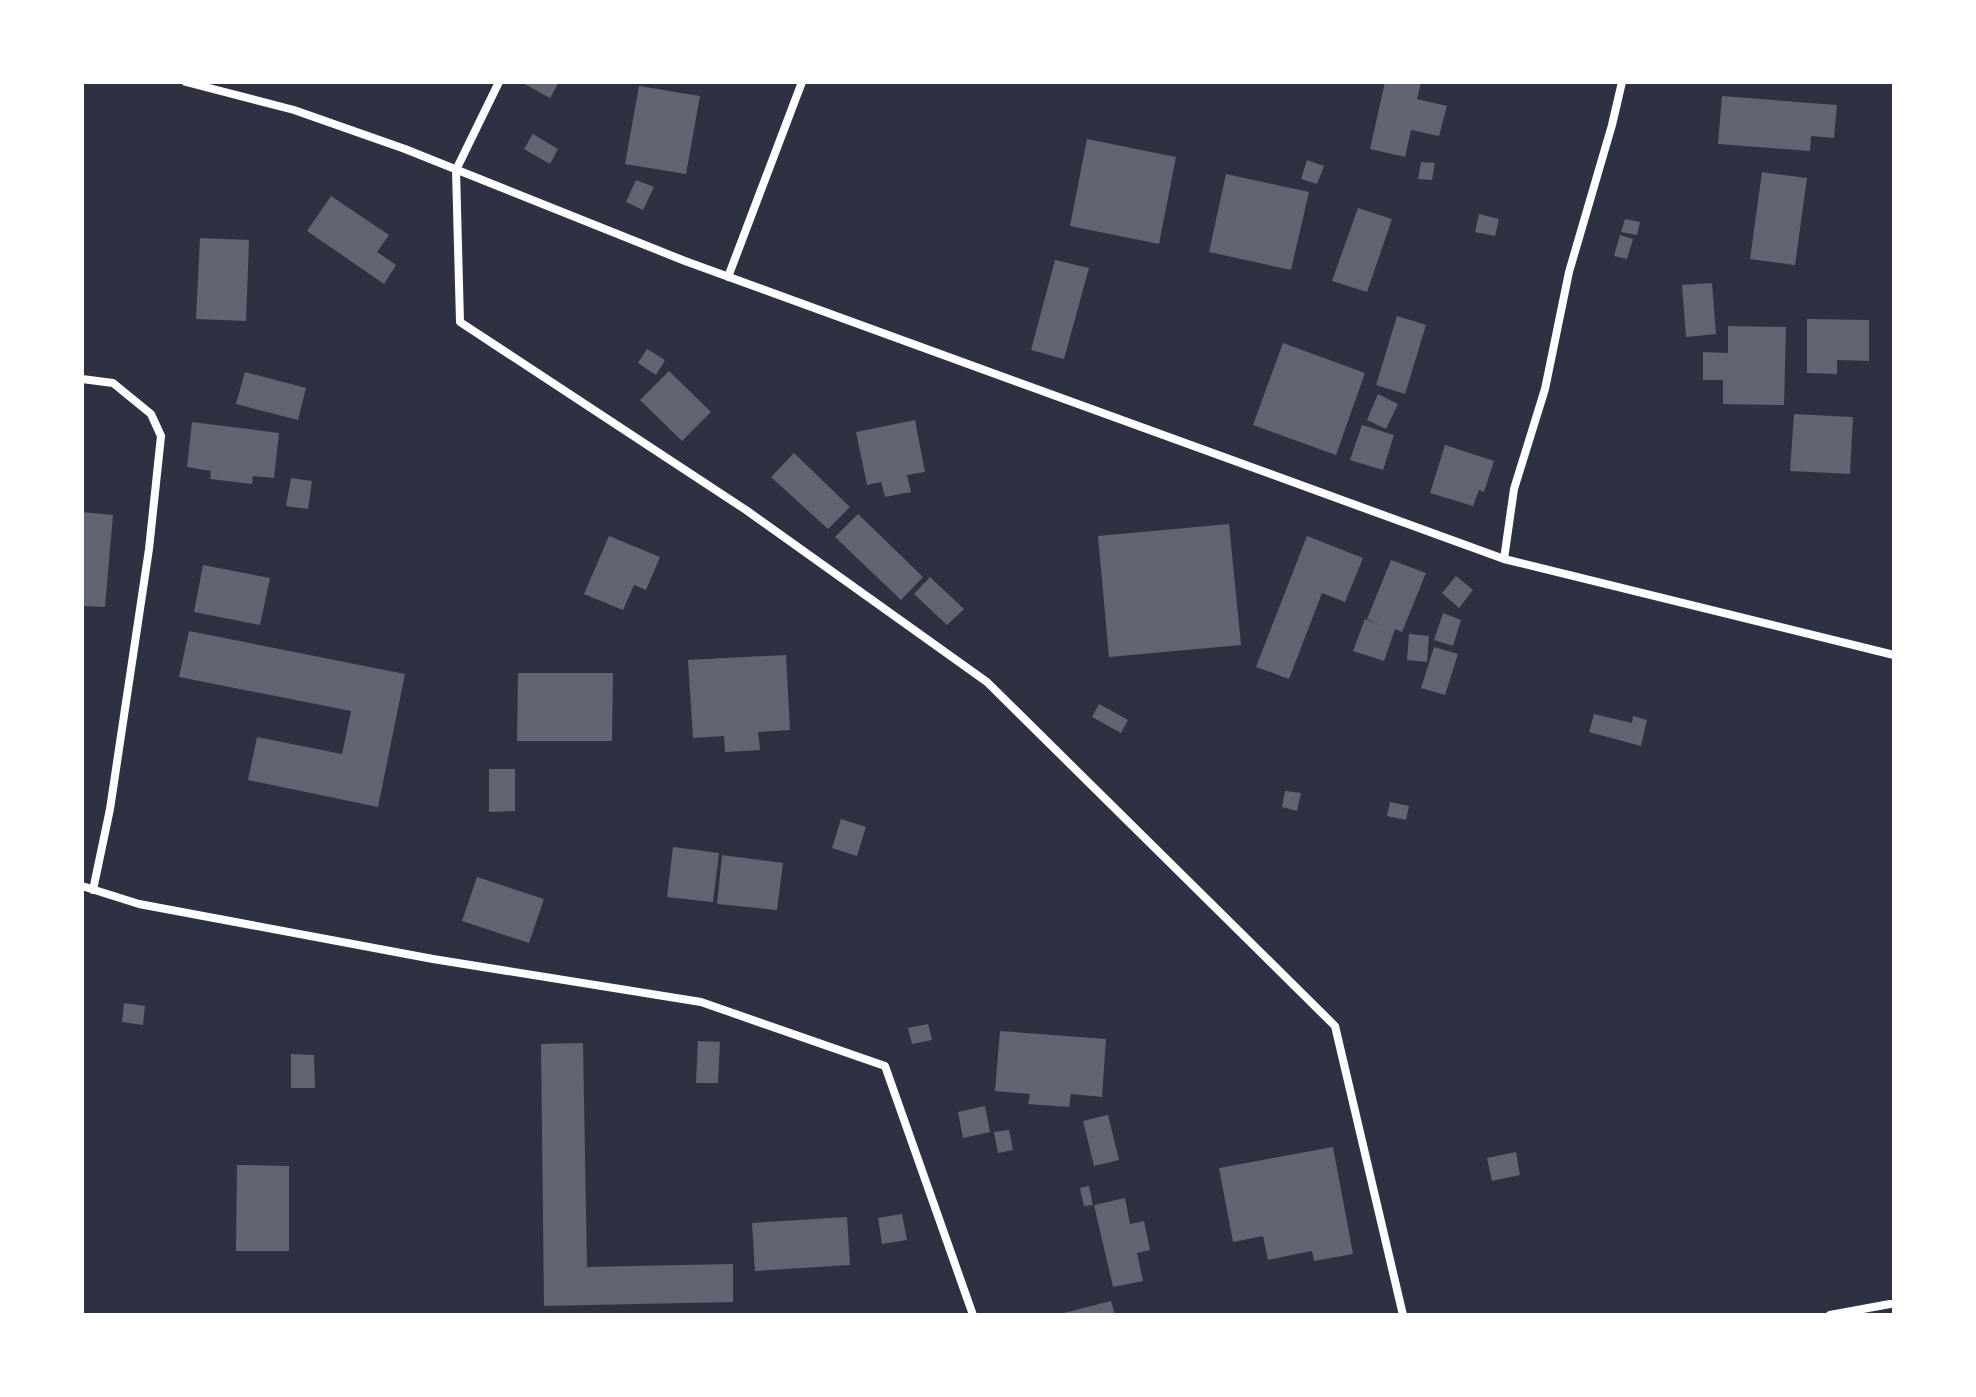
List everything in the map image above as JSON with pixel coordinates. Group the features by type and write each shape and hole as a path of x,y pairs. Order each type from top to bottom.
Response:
{"street":[{"path":"186,82 294,110 728,277 1504,559 1894,655"},
{"path":"499,82 456,170 460,322 746,510 987,682 1335,1026 1403,1315"},
{"path":"728,277 802,82"},
{"path":"1504,559 1514,489 1545,389 1569,272 1622,82"},
{"path":"82,379 113,383 151,414 161,436 149,549 110,809 93,890"},
{"path":"82,886 139,904 418,956 701,1002 885,1066 973,1315"},
{"path":"1830,1315 1890,1304"}],"building":[{"path":"521,82 559,82 550,98"},
{"path":"1385,82 1421,82 1417,99 1447,106 1439,136 1411,130 1405,157 1370,149"},
{"path":"639,86 700,96 686,174 625,164"},
{"path":"1722,96 1837,105 1834,138 1811,136 1810,151 1718,144"},
{"path":"533,134 558,149 550,164 524,149"},
{"path":"1087,139 1176,157 1159,244 1070,226"},
{"path":"1307,160 1324,166 1317,184 1301,179"},
{"path":"1421,162 1435,163 1432,180 1418,179"},
{"path":"1762,172 1807,178 1795,265 1750,259"},
{"path":"1226,174 1309,192 1291,270 1209,252"},
{"path":"636,180 654,187 643,210 626,202"},
{"path":"331,196 389,235 377,252 396,265 384,284 307,231"},
{"path":"1358,208 1392,219 1367,292 1332,281"},
{"path":"1479,214 1499,219 1495,236 1475,232"},
{"path":"1625,219 1640,222 1637,235 1621,232"},
{"path":"1620,235 1633,239 1627,259 1614,256"},
{"path":"200,238 249,240 246,321 196,319"},
{"path":"1055,260 1089,268 1064,359 1031,350"},
{"path":"1712,283 1716,334 1686,337 1682,285"},
{"path":"1397,316 1426,325 1405,394 1376,385"},
{"path":"1807,319 1869,320 1869,361 1837,360 1837,374 1807,373"},
{"path":"1728,326 1786,327 1784,405 1723,404 1723,380 1703,380 1703,352 1728,353"},
{"path":"1283,343 1365,373 1336,455 1253,425"},
{"path":"647,349 665,360 656,375 638,363"},
{"path":"669,371 711,412 682,441 640,400"},
{"path":"245,372 306,388 298,420 236,404"},
{"path":"1378,394 1398,404 1386,429 1367,420"},
{"path":"1794,414 1853,417 1850,474 1790,471"},
{"path":"915,420 925,472 907,475 911,492 885,497 881,482 867,485 856,432"},
{"path":"192,422 279,433 274,478 253,476 252,484 210,479 211,471 187,467"},
{"path":"1362,425 1394,435 1383,470 1350,460"},
{"path":"1445,445 1494,461 1484,492 1479,490 1473,506 1430,493"},
{"path":"794,453 850,507 828,529 771,477"},
{"path":"291,478 312,481 308,509 286,506"},
{"path":"82,512 113,515 105,607 82,606"},
{"path":"858,514 923,577 901,600 835,537"},
{"path":"1229,524 1241,645 1109,657 1098,536"},
{"path":"609,536 660,557 646,590 634,585 623,610 584,594"},
{"path":"1307,536 1363,558 1345,602 1322,593 1289,679 1256,667"},
{"path":"1391,560 1426,573 1402,632 1395,629 1384,661 1353,651 1365,619 1382,626 1367,619"},
{"path":"203,565 270,578 260,625 194,612"},
{"path":"1456,576 1473,590 1459,608 1442,593"},
{"path":"930,577 964,609 947,625 914,594"},
{"path":"1443,613 1461,620 1453,646 1434,640"},
{"path":"189,631 405,674 378,807 248,780 257,737 342,754 351,711 179,677"},
{"path":"1409,634 1429,636 1427,662 1407,660"},
{"path":"1434,647 1458,654 1445,695 1421,688"},
{"path":"786,655 790,730 758,732 760,750 725,752 724,736 693,738 688,660"},
{"path":"518,673 613,673 612,741 517,741"},
{"path":"1099,704 1128,720 1121,733 1092,717"},
{"path":"1594,714 1632,723 1633,716 1647,720 1641,746 1589,732"},
{"path":"489,769 515,769 515,811 489,812"},
{"path":"1285,791 1301,793 1297,811 1282,807"},
{"path":"1390,802 1409,806 1406,820 1387,816"},
{"path":"841,819 866,827 857,856 832,848"},
{"path":"673,847 719,853 713,902 667,897"},
{"path":"722,855 783,863 777,910 717,904"},
{"path":"477,877 544,899 529,943 462,921"},
{"path":"124,1003 145,1006 143,1025 122,1022"},
{"path":"928,1024 932,1040 912,1044 908,1028"},
{"path":"1000,1031 1106,1039 1102,1097 1071,1094 1069,1107 1028,1104 1030,1094 995,1091"},
{"path":"698,1041 720,1042 718,1083 696,1083"},
{"path":"583,1043 587,1267 733,1264 733,1302 544,1306 541,1044"},
{"path":"291,1054 314,1055 315,1088 291,1088"},
{"path":"985,1106 990,1132 963,1138 958,1112"},
{"path":"1108,1115 1119,1160 1094,1166 1083,1121"},
{"path":"1009,1130 1013,1150 998,1153 994,1132"},
{"path":"1333,1147 1353,1254 1314,1261 1312,1251 1268,1260 1263,1236 1233,1242 1219,1168"},
{"path":"1516,1152 1520,1175 1492,1181 1487,1158"},
{"path":"237,1165 289,1166 289,1251 236,1251"},
{"path":"1089,1186 1093,1205 1084,1206 1080,1188"},
{"path":"1125,1198 1130,1224 1144,1221 1150,1250 1137,1253 1143,1281 1113,1287 1094,1205"},
{"path":"902,1214 907,1240 882,1244 878,1218"},
{"path":"847,1217 850,1265 755,1271 752,1223"},
{"path":"1111,1301 1115,1315 1060,1314"}]}
